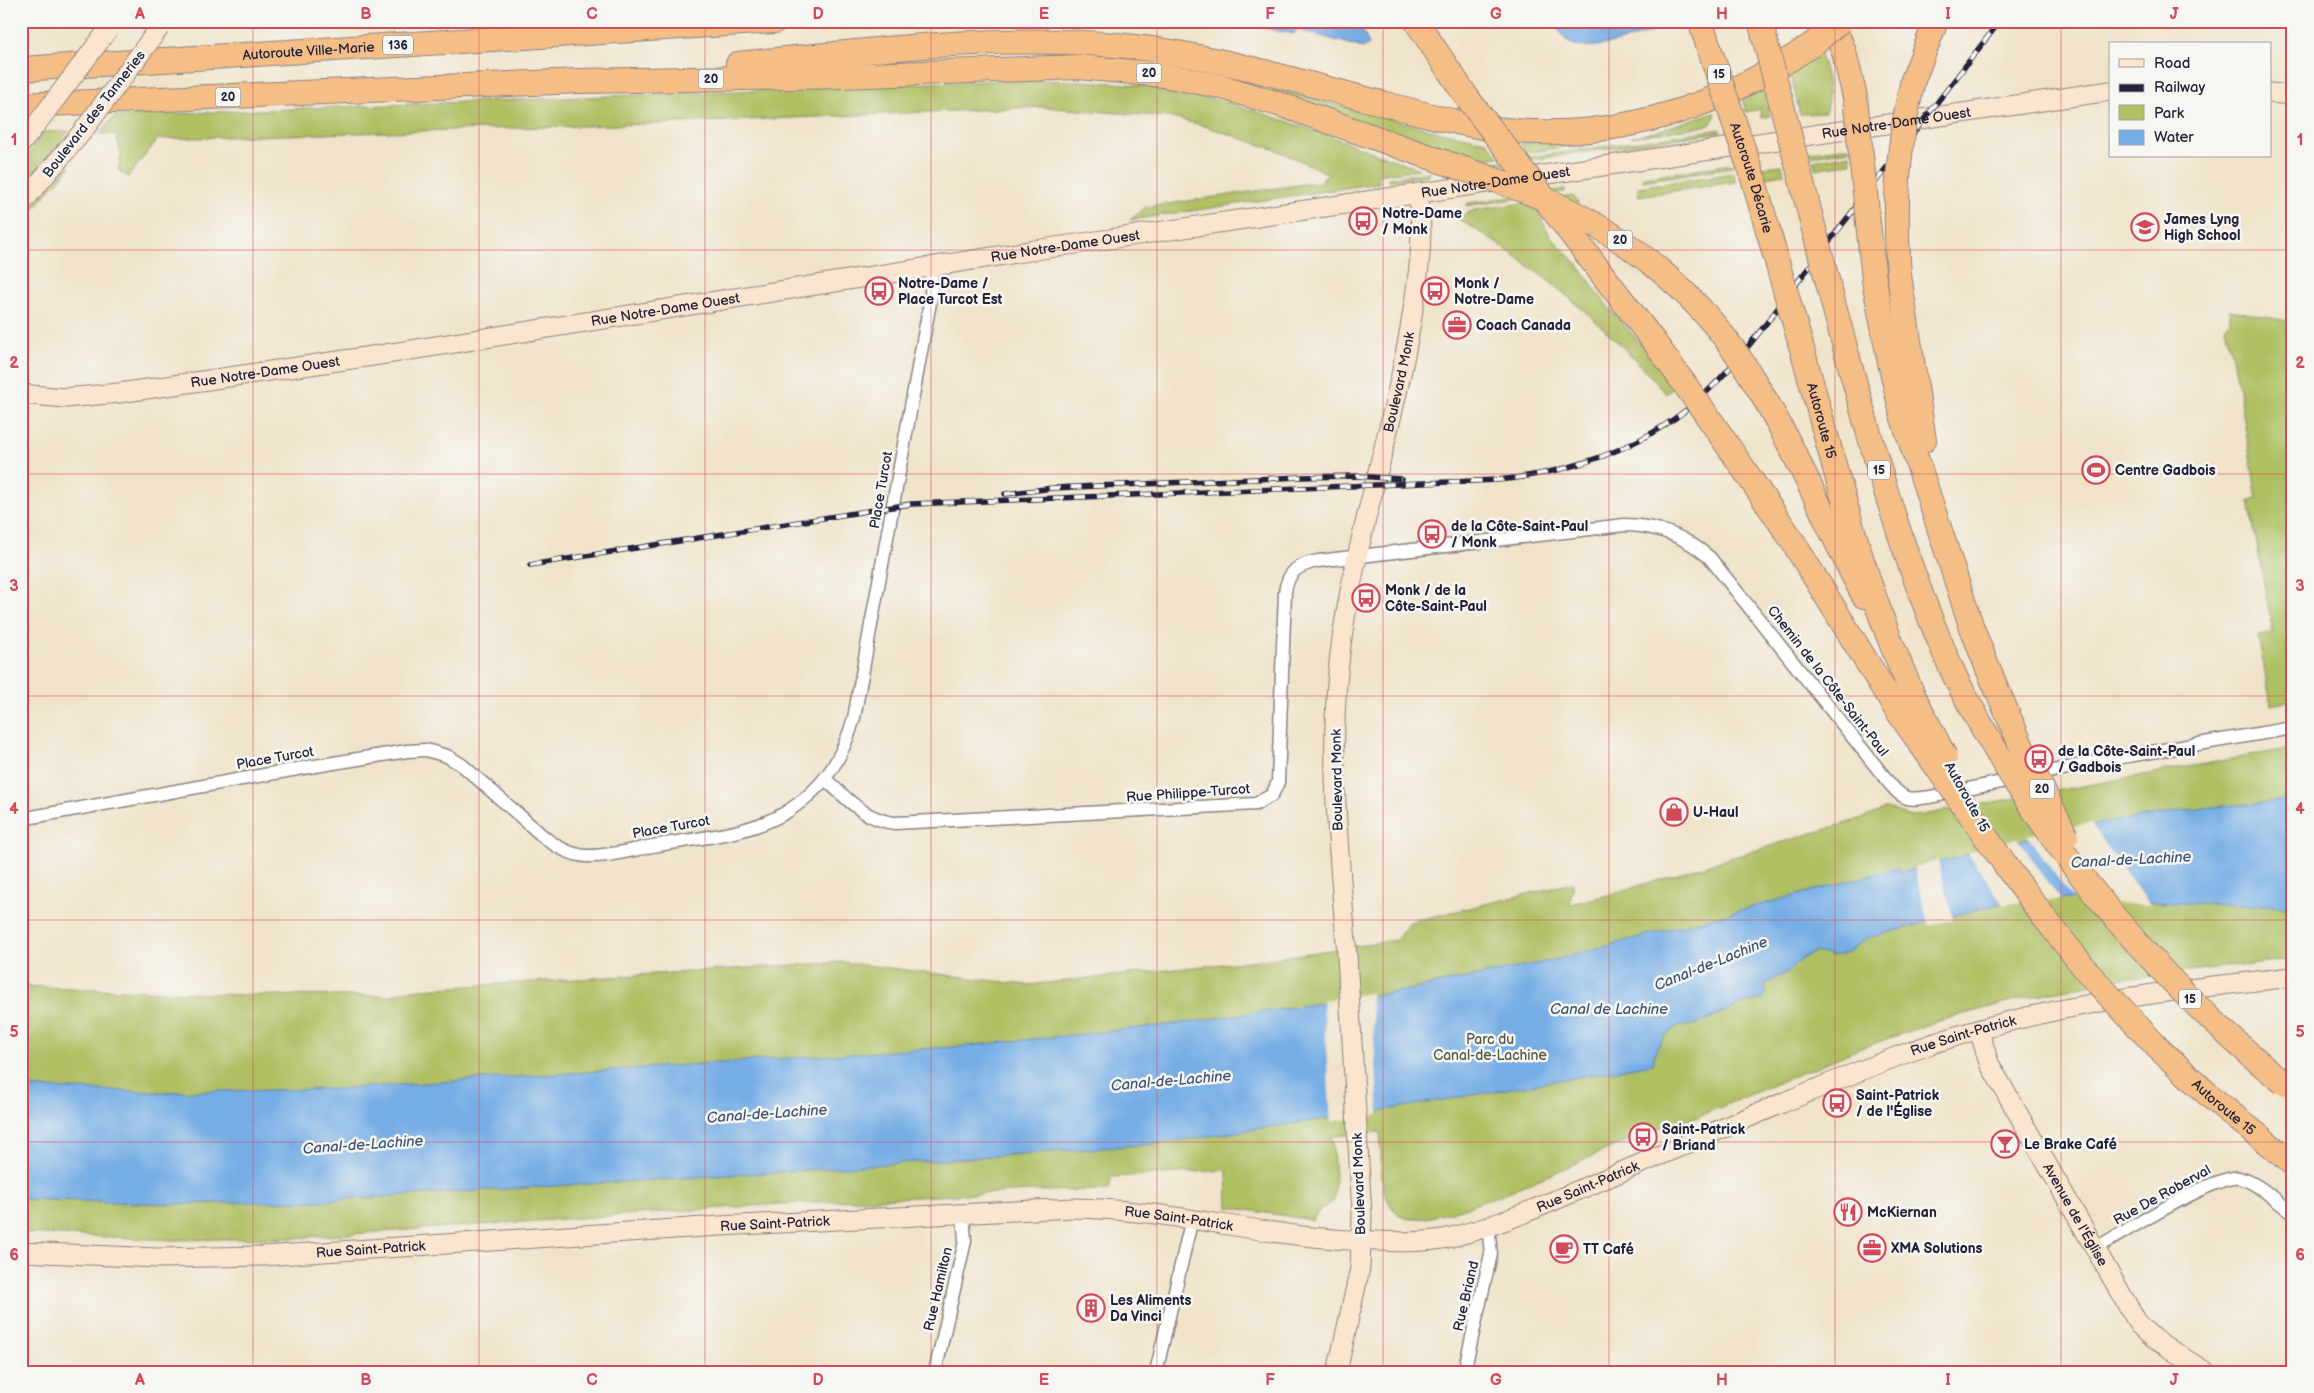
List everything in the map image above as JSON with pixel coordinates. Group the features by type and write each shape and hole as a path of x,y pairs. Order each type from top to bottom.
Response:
{"highway":[{"name":"Autoroute Ville-Marie","path":"21,69 775,21"},
{"path":"1416,21 1468,99 1644,328 1711,421 1904,702"},
{"name":"Autoroute Décarie","path":"1700,21 1753,178 1798,335"},
{"name":"15","path":"1760,21 1832,295 1902,544 1931,621 1957,681 1994,750 2031,808 2105,905 2135,941 2191,1000 2240,1046 2293,1089"},
{"name":"20","path":"1832,21 1844,52 1855,98 1874,280 1903,418 1972,628 1988,669 2047,800 2105,905"},
{"path":"580,81 924,47 1027,42 1094,44 1203,57 1473,125 1527,132 1553,132 1634,123 1685,110 1753,81 1813,44 1840,21"},
{"path":"1936,21 1913,80 1905,116 1897,172 1896,229 1899,275 1914,382 1937,518"},
{"name":"20","path":"21,105 580,81 843,76 1042,67 1138,71 1192,80 1251,95 1548,200 1591,222 1629,246 1671,279 1696,303 1733,348 1754,381 1786,438 1834,540 1892,649"},
{"name":"Autoroute 15","path":"1798,335 1849,514 1892,649 1904,702 2007,867 2068,947 2140,1030 2212,1098 2293,1164"}],"main road":[{"name":"Boulevard des Tanneries","path":"21,204 83,131 163,24"},
{"path":"26,137 111,26"},
{"name":"Rue Notre-Dame Ouest","path":"21,394 60,398 111,394 396,352 932,266 2109,91"},
{"path":"2272,93 2293,95"},
{"name":"Boulevard Monk","path":"1337,1372 1359,1275 1361,1241 1357,1134 1337,824 1336,697 1342,639 1356,558 1389,433 1407,348 1422,245 1422,221 1418,193"},
{"name":"Rue Saint-Patrick","path":"21,1252 158,1258 263,1256 963,1213 1108,1208 1192,1218 1328,1240 1407,1242 1433,1240 1452,1237 1522,1214 1877,1064 1979,1030 2067,1007 2140,994 2293,977"},
{"name":"Avenue de l'Église","path":"1979,1030 1989,1062 2146,1332 2206,1372"}],"street":[{"name":"Place Turcot","path":"21,820 313,766 407,751 426,750 447,756 462,765 536,830 560,848 575,854 591,856 759,825 789,810 825,778 837,763 844,748 858,699 930,307 934,278 932,266"},
{"name":"Chemin de la Côte-Saint-Paul","path":"1356,558 1617,525 1646,526 1670,532 1693,544 1716,564 1890,784 1900,795 1907,799 1930,797 2110,759 2293,728"},
{"name":"Rue Philippe-Turcot","path":"825,778 869,815 881,821 895,823 1256,804 1272,795 1278,782 1284,592 1289,575 1294,569 1308,563 1356,558"},
{"name":"Rue De Roberval","path":"2096,1248 2210,1185 2230,1178 2250,1182 2293,1213"},
{"name":"Rue Hamilton","path":"935,1372 965,1241 963,1213"},
{"path":"1156,1372 1192,1218"},
{"name":"Rue Briand","path":"1464,1372 1491,1254 1488,1226"}],"green space":[{"path":"1819,51 1826,74 1828,90 1825,113 1800,114 1790,72"},
{"path":"1009,80 1107,82 1205,97 1313,130 1420,169 1378,175 1379,183 1130,220 1146,207 1319,182 1329,174 1279,151 1198,124 1168,117 1043,107 681,123 158,139 128,177 118,170 121,155 116,134 100,134 114,116"},
{"path":"1274,88 1440,132 1487,141 1499,157 1478,160 1477,155 1467,156 1467,162 1272,94"},
{"path":"1763,88 1770,116 1761,118 1760,109 1746,112 1742,99"},
{"path":"1714,112 1715,117 1710,125 1631,137 1654,132"},
{"path":"1720,129 1721,132 1491,166 1490,163"},
{"path":"69,131 21,190 21,166 43,132"},
{"path":"1520,143 1589,143 1526,153"},
{"path":"1849,147 1850,150 1811,156 1810,152"},
{"path":"1850,154 1851,163 1815,169 1813,161"},
{"path":"1731,164 1732,167 1643,181 1643,177"},
{"path":"68,165 70,167 21,224 21,220"},
{"path":"1782,165 1784,174 1765,177 1762,167"},
{"path":"1429,172 1429,175 1389,181 1388,178"},
{"path":"1733,173 1736,182 1639,196 1638,187"},
{"path":"1565,189 1565,192 1466,206 1468,203"},
{"path":"1573,196 1578,202 1577,204 1542,209 1545,226 1554,240 1578,265 1615,315 1659,366 1672,389 1666,394 1595,320 1569,298 1515,256 1457,218 1474,210"},
{"path":"2230,310 2293,322 2293,701 2271,705 2258,636 2273,633 2249,501 2257,499 2238,383 2225,327 2230,321"},
{"name":"Parc du Canal-de-Lachine","path":"2293,748 2293,959 2113,980 2023,998 1935,1022 1861,1048 1678,1125 1675,1122 1652,1131 1650,1127 1642,1130 1643,1133 1638,1136 1517,1188 1447,1213 1420,1219 1403,1217 1394,1210 1388,1201 1382,1179 1380,1132 1332,1136 1335,1174 1334,1201 1321,1209 1312,1220 1228,1207 1227,1170 1111,1177 1109,1190 1033,1191 780,1204 293,1238 173,1240 21,1233 21,986 245,995 389,996 406,990 841,962 1028,985 1269,959 1396,940 1410,922 1573,883 1570,904 1608,895 1866,817 1887,808 1908,816 1922,815"}],"water":[{"path":"1255,21 1358,21 1369,44 1363,48 1296,29 1294,34 1254,26"},
{"path":"1553,21 1683,21 1626,40 1609,44 1580,46 1567,41"},
{"name":"Canal de Lachine","path":"2293,800 2293,907 2031,898 2002,903 1867,938 1846,953 1833,956 1815,952 1801,959 1789,971 1766,984 1764,998 1742,1004 1698,1024 1677,1027 1664,1037 1655,1052 1653,1064 1386,1110 1156,1144 779,1172 316,1201 173,1204 21,1199 21,1087 152,1092 337,1089 965,1046 1176,1024 1403,991 1549,961 1898,868 1900,873 2028,838 2092,825 2212,807"}],"pier":[{"path":"2091,823 2150,905 2074,901 2027,835"},
{"path":"2017,838 2061,900 2031,900 2004,905 1968,853"},
{"path":"1938,861 1953,919 1929,926 1914,867"},
{"path":"1371,993 1379,1114 1331,1122 1323,1000"}],"railway":[{"path":"530,565 911,504 1498,480 1525,477 1577,465 1603,456 1652,433 1675,419 1696,402 1727,371 1756,337 2000,21"},
{"path":"1005,494 1053,488 1301,477 1358,476 1401,479"}],"place":[{"name":"Notre-Dame / Monk","path":"1363,221"},
{"name":"James Lyng High School","path":"2145,227"},
{"name":"Notre-Dame / Place Turcot Est","path":"879,291"},
{"name":"Monk / Notre-Dame","path":"1435,291"},
{"name":"Coach Canada","path":"1457,325"},
{"name":"Centre Gadbois","path":"2096,470"},
{"name":"de la Côte-Saint-Paul / Monk","path":"1432,534"},
{"name":"Monk / de la Côte-Saint-Paul","path":"1366,598"},
{"name":"de la Côte-Saint-Paul / Gadbois","path":"2039,759"},
{"name":"U-Haul","path":"1674,812"},
{"name":"Saint-Patrick / de l'Église","path":"1837,1103"},
{"name":"Saint-Patrick / Briand","path":"1643,1137"},
{"name":"Le Brake Café","path":"2005,1144"},
{"name":"McKiernan","path":"1848,1212"},
{"name":"XMA Solutions","path":"1872,1248"},
{"name":"TT Café","path":"1564,1249"},
{"name":"Les Aliments Da Vinci","path":"1091,1308"}],"water label":[{"name":"Canal-de-Lachine","path":"2131,860"},
{"name":"Canal-de-Lachine","path":"1711,964"},
{"name":"Canal-de-Lachine","path":"1171,1081"},
{"name":"Canal-de-Lachine","path":"767,1114"},
{"name":"Canal-de-Lachine","path":"363,1145"}]}
